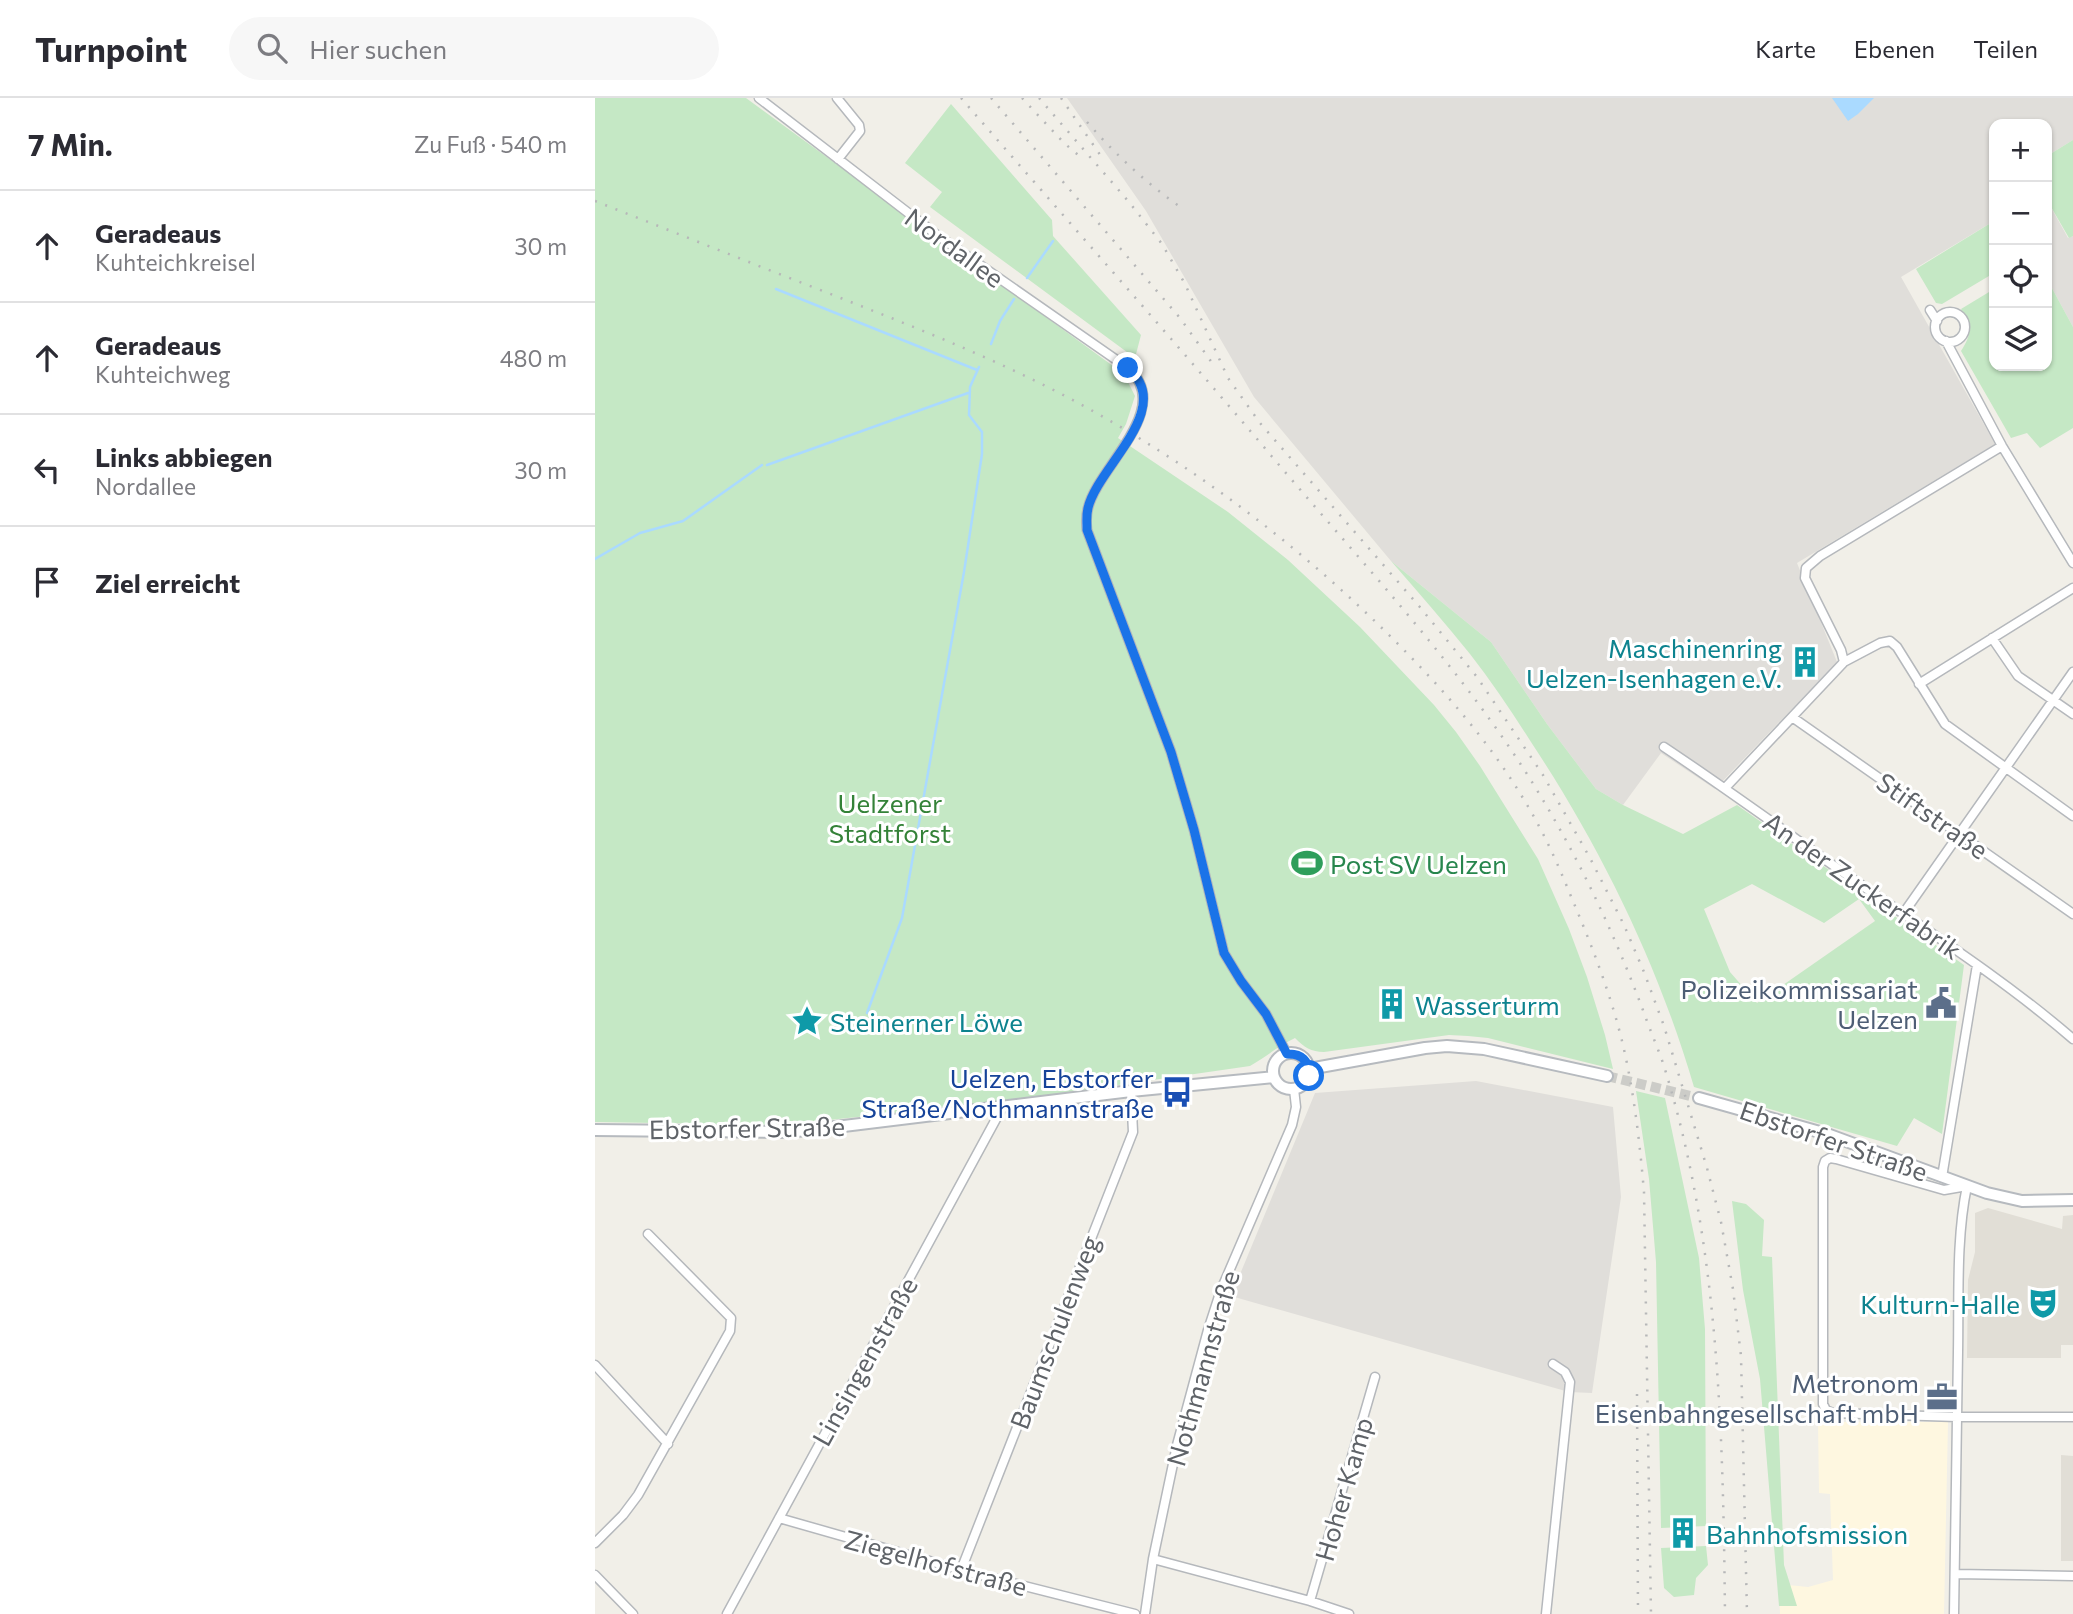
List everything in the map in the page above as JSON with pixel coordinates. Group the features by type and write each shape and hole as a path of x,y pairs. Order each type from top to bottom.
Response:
{"main road":[{"path":"1309,1069 1447,1046 1484,1049 1607,1076"},
{"path":"1287,1054 1304,1058 1309,1069 1306,1082 1294,1089 1282,1087 1273,1071 1277,1060 1287,1054"},
{"name":"Ebstorfer Straße","path":"595,1130 810,1130 1131,1091 1274,1077"},
{"name":"Ebstorfer Straße","path":"1699,1098 1827,1134 1996,1196 2022,1201 2070,1200"}],"street":[{"name":"Nordallee","path":"759,98 937,235 1128,368 1141,385 1143,409 1094,492 1088,505 1087,530 1171,752 1194,830 1224,953 1266,1014 1287,1054"},
{"path":"837,98 859,125 860,131 838,159"},
{"path":"1930,310 1937,321"},
{"path":"1946,341 1955,341 1962,336 1965,329 1963,319 1957,314 1948,312 1940,316 1937,321 1937,334 1946,341 2001,446 2073,563"},
{"path":"1844,662 1805,578 1806,568 1820,556 2001,446"},
{"path":"1919,684 2073,589"},
{"path":"1992,638 2018,676 2073,714"},
{"path":"1725,788 1844,662 1880,643 1890,641 1897,647 1945,724 2073,816"},
{"path":"1903,914 2073,672"},
{"name":"Stiftstraße","path":"1792,717 2073,914"},
{"name":"An der Zuckerfabrik","path":"1664,747 1977,965 2073,1038"},
{"path":"1943,1177 1977,965"},
{"name":"An der Zuckerfabrik","path":"2059,1026 2073,1031"},
{"name":"Nothmannstraße","path":"1145,1614 1153,1559 1177,1445 1208,1330 1221,1290 1292,1125 1296,1107 1294,1089"},
{"name":"Baumschulenweg","path":"961,1570 1133,1132 1131,1091"},
{"name":"Linsingenstraße","path":"727,1614 1002,1108"},
{"name":"Ebstorfer Straße","path":"1957,1417 1833,1413 1826,1410 1823,1404 1823,1167 1825,1161 1830,1158 1944,1190 1967,1186"},
{"path":"1954,1614 1962,1225 1967,1186"},
{"path":"595,1543 623,1515 638,1495 730,1331 731,1318 648,1234"},
{"path":"1546,1614 1570,1382 1565,1371 1553,1364"},
{"path":"595,1365 667,1444"},
{"name":"Hoher Kamp","path":"1310,1601 1375,1377"},
{"path":"1957,1417 2073,1417"},
{"name":"Ziegelhofstraße","path":"779,1518 961,1570 1135,1614"},
{"path":"1153,1559 1349,1614"},
{"path":"1955,1574 2073,1576"},
{"path":"595,1575 633,1614"}],"shaded area":[{"path":"1067,98 2073,98 2073,140 2052,153 2052,119 1989,119 1989,224 1901,277 1995,444 1797,563 1837,662 1715,789 1661,753 1623,805 1596,789 1491,642 1391,561 1254,397 1146,211"},
{"path":"2052,209 2068,238 2073,236 2073,327 2052,288"},
{"path":"1476,1081 1613,1107 1621,1197 1592,1393 1569,1392 1231,1296 1315,1093"},
{"path":"1988,1208 2062,1229 2063,1216 2073,1215 2073,1345 2061,1345 2061,1358 1967,1358 1968,1280 1975,1252 1975,1213"},
{"path":"1818,1422 1948,1422 1944,1614 1780,1614 1779,1584 1808,1587 1833,1580 1830,1494 1819,1493"},
{"path":"2061,1455 2073,1456 2073,1561 2061,1561"}],"green space":[{"name":"Uelzener Stadtforst","path":"595,98 746,98 1124,374 1135,396 1126,424 1118,438 1228,512 1288,560 1360,627 1434,705 1480,766 1538,859 1569,929 1587,977 1613,1069 1488,1038 1468,1036 1449,1035 1324,1052 1308,1048 1295,1038 1250,1066 1001,1102 781,1125 595,1122"},
{"path":"951,104 1052,220 1053,236 1141,335 1135,358 930,207 942,192 905,163"},
{"path":"2073,140 2073,236 2069,238 2052,209 2052,153"},
{"path":"1989,224 1989,276 1942,304 1936,303 1916,269"},
{"path":"2052,288 2073,327 2073,428 2040,448 2027,433 2011,438 1961,351 1969,330 1961,309 1989,292 1989,371 2052,371"},
{"path":"1391,561 1491,642 1596,789 1683,834 1737,805 1964,965 1942,1134 1914,1118 1897,1146 1694,1087 1680,1041 1645,952 1581,823 1494,686 1461,642","holes":["1752,884 1824,923 1859,899 1875,921 1757,1003 1730,972 1704,909"]},
{"path":"1636,1091 1665,1098 1699,1258 1705,1329 1706,1526 1661,1528 1656,1262 1649,1179"},
{"path":"1732,1201 1746,1204 1764,1220 1762,1256 1772,1257 1784,1565 1797,1606 1779,1606 1760,1379 1743,1290"},
{"path":"1706,1546 1708,1565 1696,1578 1694,1595 1674,1597 1664,1588 1661,1548"}],"water":[{"path":"1832,98 1874,98 1848,121"}],"waterway":[{"path":"1027,278 1053,241"},
{"path":"776,289 977,370"},
{"path":"991,344 1000,321 1014,299"},
{"path":"867,1013 902,918 964,572 982,454 982,432 969,415 970,387 979,367"},
{"path":"767,465 968,393"},
{"path":"595,559 640,533 683,521 762,465"}],"tunnel":[{"path":"1607,1076 1699,1098"}],"railway":[{"path":"961,98 1437,650 1512,751 1576,859 1629,974 1663,1063 1682,1130 1696,1198 1707,1267 1719,1405 1725,1614"},
{"path":"991,98 1180,318 1215,367"},
{"path":"1022,98 1064,143 1083,159"},
{"path":"1039,98 1162,244 1185,284 1228,378 1260,423 1477,677 1543,775 1624,925 1664,1026 1707,1168 1721,1222 1733,1289 1741,1356 1747,1614"},
{"path":"1061,98 1103,159"},
{"path":"1087,122 1131,167 1179,206"},
{"path":"595,201 980,355 1067,397 1156,448 1280,538 1358,605 1437,685 1494,754 1545,838 1563,878 1608,993 1629,1071 1644,1192 1651,1614"},
{"path":"1637,1394 1638,1614"}],"place":[{"name":"Maschinenring Uelzen-Isenhagen e.V.","path":"1805,662"},
{"name":"Post SV Uelzen","path":"1307,863"},
{"name":"Polizeikommissariat Uelzen","path":"1941,1003"},
{"name":"Wasserturm","path":"1392,1004"},
{"name":"Steinerner Löwe","path":"807,1021"},
{"name":"Uelzen, Ebstorfer Straße/Nothmannstraße","path":"1177,1092"},
{"name":"Kulturn-Halle","path":"2043,1303"},
{"name":"Metronom Eisenbahngesellschaft mbH","path":"1942,1397"},
{"name":"Bahnhofsmission","path":"1683,1533"}],"route":[{"path":"1128,368 1141,385 1143,409 1131,435 1094,492 1088,505 1087,530 1171,752 1194,830 1224,953 1266,1014 1287,1054 1293,1053 1304,1058 1309,1076"}]}
